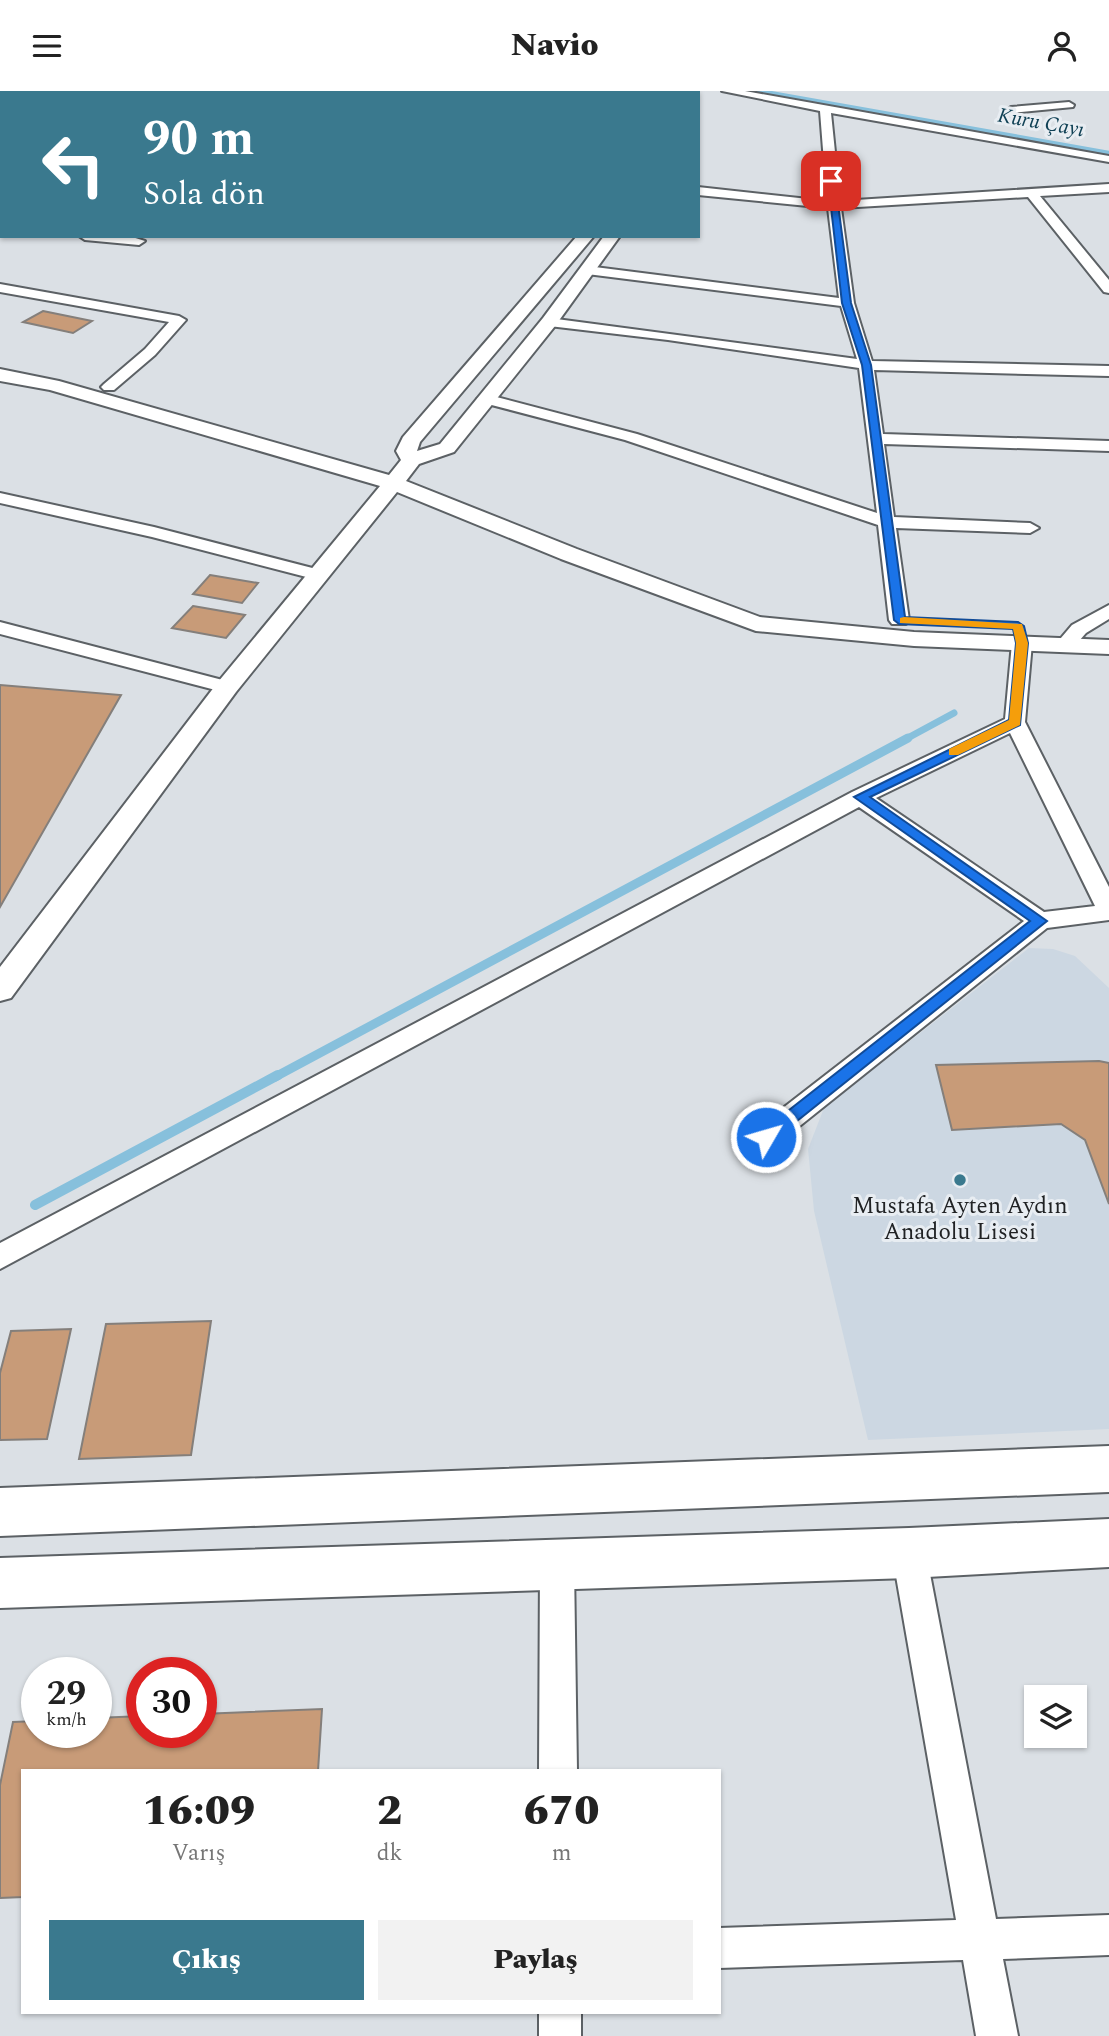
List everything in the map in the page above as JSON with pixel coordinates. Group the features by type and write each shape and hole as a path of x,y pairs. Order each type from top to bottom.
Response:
{"main road":[{"path":"0,1512 1109,1469"},
{"path":"0,1583 909,1553 1109,1543"}],"street":[{"path":"727,91 1109,159"},
{"path":"793,91 1109,146"},
{"path":"1011,110 1069,105"},
{"path":"825,108 847,303 866,365 899,620"},
{"path":"700,191 834,205 1109,188"},
{"path":"1031,193 1109,289"},
{"path":"107,238 139,241"},
{"path":"404,470 405,451 410,441 584,238"},
{"path":"0,990 227,687 404,470 447,448 549,322 610,238"},
{"path":"587,269 847,303"},
{"path":"0,288 178,320 150,352 109,387"},
{"path":"549,322 668,336 866,365 1109,371"},
{"path":"0,364 109,387 245,421 404,470 680,573"},
{"path":"0,375 52,385 182,421 404,470 569,554 756,624 914,639 1020,635 1072,637 1109,647"},
{"path":"485,399 631,437 886,522 1030,528"},
{"path":"876,439 1109,446"},
{"path":"0,498 154,532 318,575"},
{"path":"769,605 830,616 899,620 1020,635"},
{"path":"1072,637 1109,611"},
{"path":"0,628 227,687"},
{"path":"1072,637 1109,629"},
{"path":"766,1137 1040,921 1109,911 1015,722 1020,635"},
{"path":"0,1257 860,797 1015,722"},
{"path":"860,797 1040,921"},
{"path":"909,1553 997,2036"},
{"path":"557,1565 558,1769"},
{"path":"721,1948 1109,1935"},
{"path":"560,2014 560,2036"}],"shaded area":[{"name":"Mustafa Ayten Aydın Anadolu Lisesi","path":"1029,948 1053,949 1075,956 1109,988 1109,1429 868,1440 814,1211 808,1149 824,1108"}],"building":[{"path":"43,311 92,321 73,333 23,322"},
{"path":"210,575 258,583 242,603 193,594"},
{"path":"193,606 245,615 226,638 172,628"},
{"path":"0,685 121,695 0,907"},
{"path":"1099,1061 1109,1063 1109,1204 1085,1140 1061,1124 952,1130 936,1065"},
{"path":"211,1321 191,1455 79,1459 106,1324"},
{"path":"71,1329 47,1439 0,1440 0,1373 11,1331"},
{"path":"322,1709 318,1769 21,1769 21,1897 0,1898 0,1785 13,1722 21,1722 21,1748 112,1748 112,1717 126,1717 126,1748 217,1748 217,1713"}],"waterway":[{"name":"Kuru Çayı","path":"759,91 1109,153"},
{"path":"904,740 954,713"},
{"path":"275,1077 908,738"},
{"path":"35,1205 278,1075"}],"slow traffic":[{"path":"904,621 1018,626 1022,643 1015,722 954,752"}],"place":[{"name":"Mustafa Ayten Aydın Anadolu Lisesi","path":"960,1180"}],"route":[{"path":"766,1137 1040,921 860,797 1015,722 1022,643 1018,626 899,620 866,365 847,303 831,181"}]}
